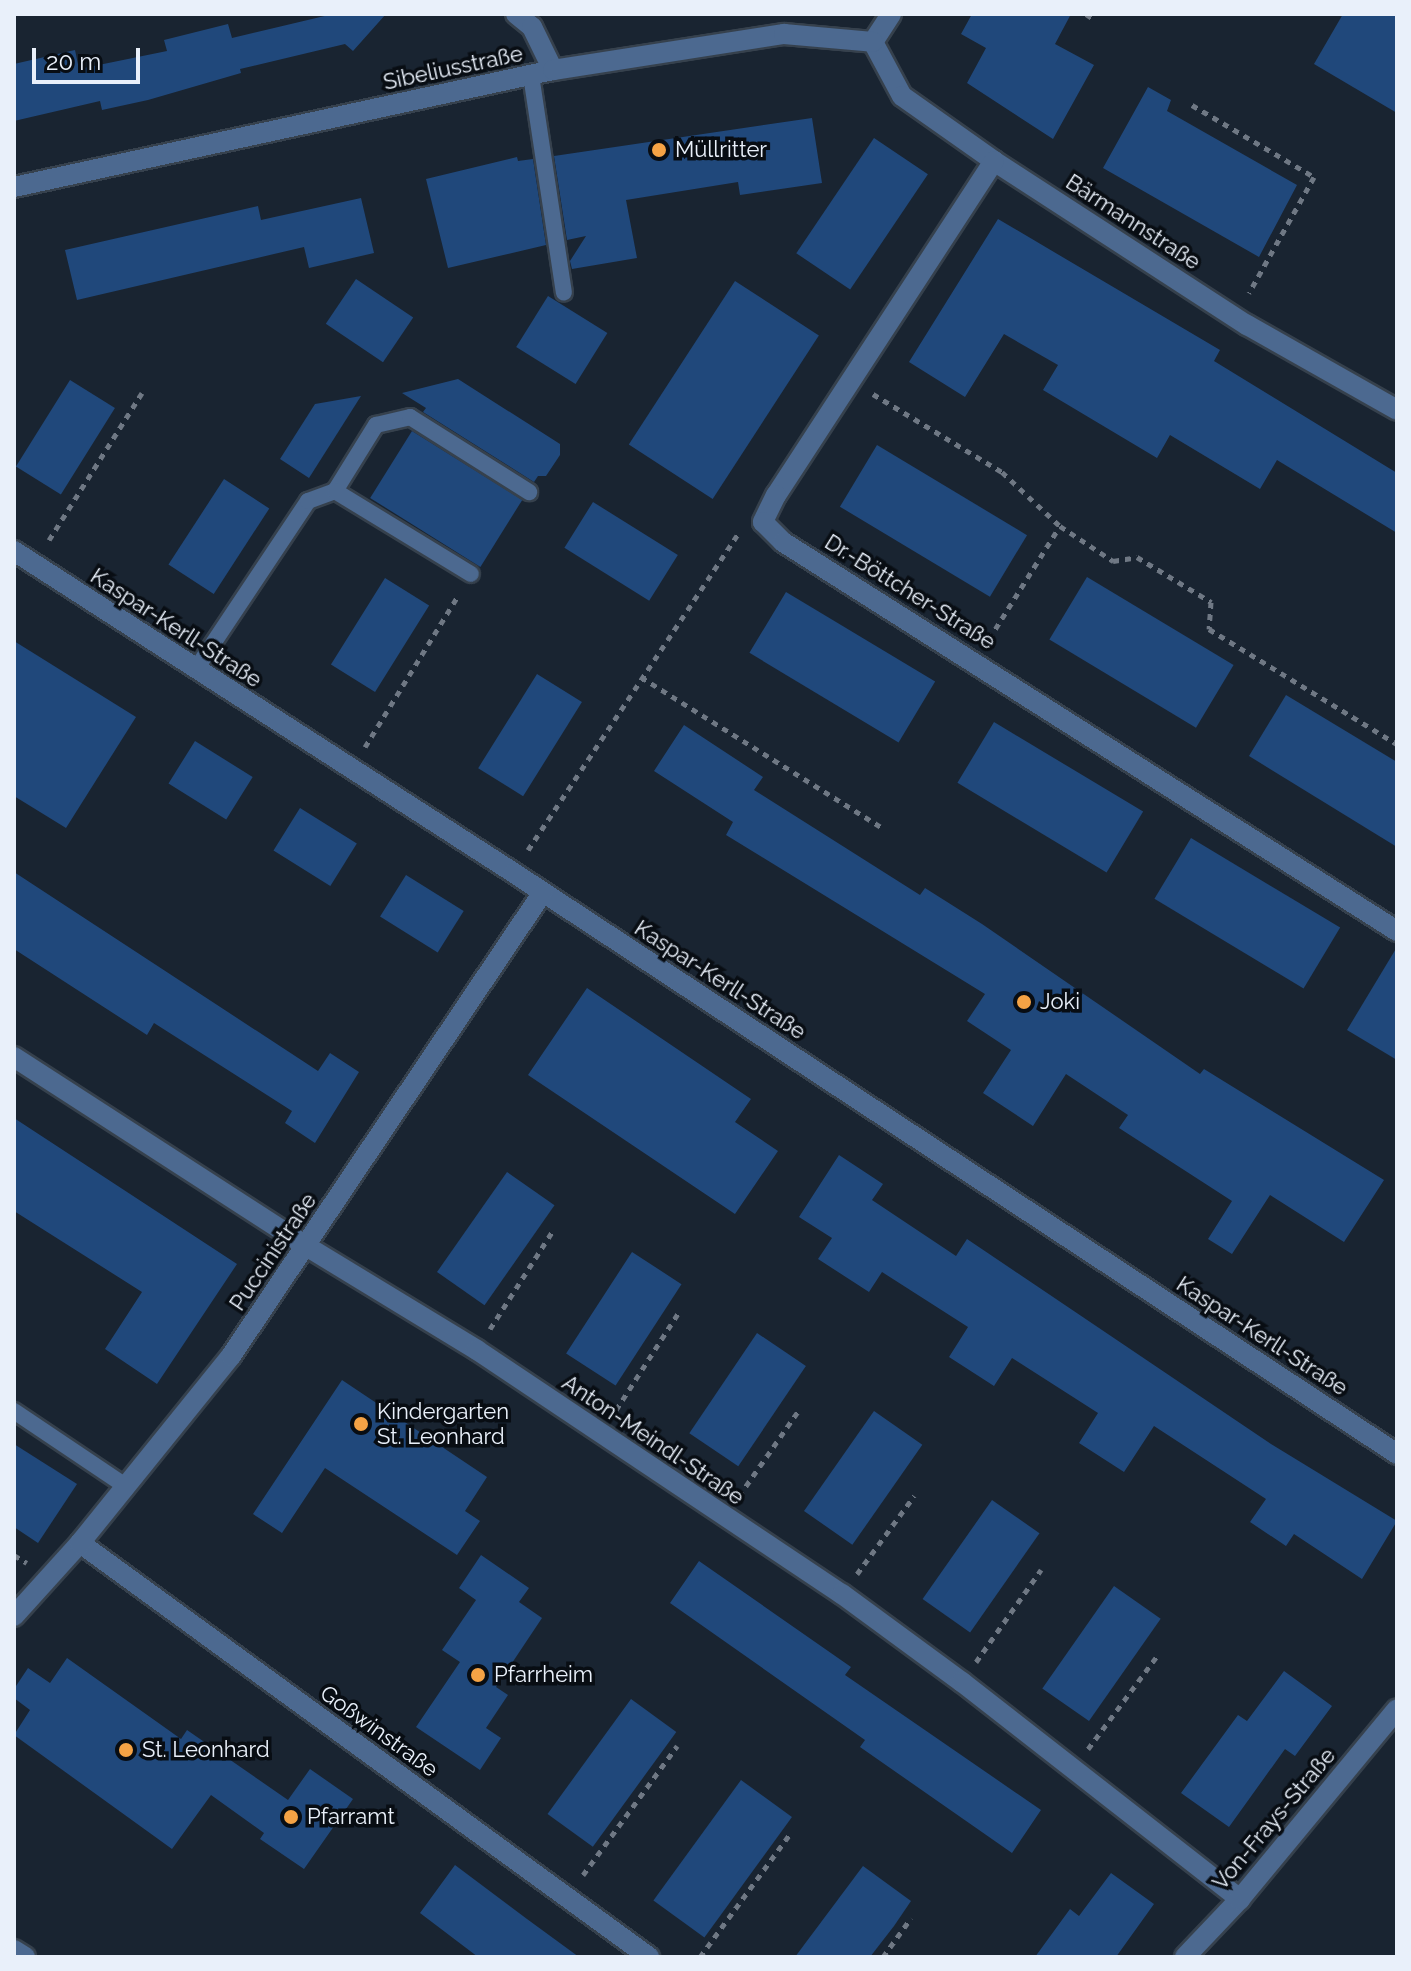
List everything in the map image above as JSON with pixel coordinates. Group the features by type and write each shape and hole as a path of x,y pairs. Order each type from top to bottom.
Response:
{"street":[{"path":"516,14 532,27 553,70"},
{"path":"873,42 891,14"},
{"name":"Sibeliusstraße","path":"14,187 553,70 784,34 873,42"},
{"name":"Bärmannstraße","path":"873,42 902,96 994,161 1235,317 1397,410"},
{"path":"763,522 776,495 994,161"},
{"name":"Dr.-Böttcher-Straße","path":"763,522 783,542 975,660 1397,931"},
{"name":"Kaspar-Kerll-Straße","path":"14,551 514,873 1397,1454"},
{"name":"Puccinistraße","path":"14,1616 80,1543 209,1386 543,892"},
{"name":"Anton-Meindl-Straße","path":"14,1057 306,1246 477,1350 842,1594 962,1682 1240,1899"},
{"name":"Goßwinstraße","path":"80,1543 649,1957"},
{"name":"Von-Frays-Straße","path":"1185,1957 1240,1899 1397,1709"},
{"path":"14,1950 25,1957"}],"lane":[{"path":"531,75 564,293"},
{"path":"196,669 308,501 335,491 376,425 410,417 529,492"},
{"path":"335,491 471,574"},
{"path":"14,1411 127,1487"}],"path":[{"path":"1192,105 1314,177 1235,317"},
{"path":"850,380 1002,472 1060,526 1113,561 1137,557 1211,602 1209,629 1397,744"},
{"path":"34,564 142,393"},
{"path":"514,873 739,532 763,522"},
{"path":"975,660 1060,526"},
{"path":"360,755 471,574"},
{"path":"641,677 884,829"},
{"path":"477,1350 552,1232"},
{"path":"600,1435 679,1312"},
{"path":"725,1516 799,1410"},
{"path":"842,1594 914,1496"},
{"path":"962,1682 1041,1570"},
{"path":"1073,1769 1157,1656"},
{"path":"566,1898 677,1746"},
{"path":"700,1957 790,1834"},
{"path":"883,1957 911,1918"}],"building":[{"path":"333,14 386,14 353,51 345,44 240,69 241,73 148,100 102,110 100,101 14,121 14,64 75,50 79,69 167,51 164,40 228,24 232,38"},
{"path":"972,14 1071,14 1055,44 1094,65 1053,139 967,83 986,48 961,34"},
{"path":"1343,14 1397,14 1397,113 1314,64"},
{"path":"1148,87 1171,100 1167,111 1297,185 1259,257 1103,168"},
{"path":"812,118 822,183 740,195 738,182 626,200 637,258 572,269 570,261 586,236 567,240 554,156"},
{"path":"874,138 928,174 850,290 796,253"},
{"path":"517,157 518,161 533,159 546,245 448,268 426,179"},
{"path":"361,198 374,253 309,268 304,247 77,300 65,250 258,206 261,220"},
{"path":"998,219 1220,350 1214,361 1397,473 1397,533 1277,460 1260,489 1170,435 1157,458 1043,390 1058,365 1004,334 965,397 909,362"},
{"path":"356,279 413,318 383,362 326,324"},
{"path":"735,281 819,335 713,499 629,445"},
{"path":"548,296 607,333 576,384 516,347"},
{"path":"458,379 560,444 560,455 546,476 538,476 534,482 423,412 426,408 402,393"},
{"path":"70,380 115,408 61,495 16,467"},
{"path":"361,396 309,478 280,459 315,404"},
{"path":"412,431 522,500 480,567 370,498"},
{"path":"877,445 1027,535 990,597 840,507"},
{"path":"224,479 269,508 214,594 168,565"},
{"path":"593,502 678,555 649,601 564,548"},
{"path":"1087,577 1234,665 1196,728 1049,640"},
{"path":"385,578 429,606 375,692 331,665"},
{"path":"786,592 935,682 899,742 749,653"},
{"path":"14,641 136,717 66,828 14,796"},
{"path":"537,674 582,702 523,796 478,768"},
{"path":"1286,695 1397,762 1397,847 1249,756"},
{"path":"994,722 1143,812 1107,872 957,783"},
{"path":"684,725 763,777 754,790 920,895 925,888 982,924 1200,1074 1204,1069 1384,1180 1344,1242 1270,1195 1232,1254 1208,1239 1232,1201 1119,1128 1128,1115 1066,1074 1033,1126 983,1093 1011,1050 967,1021 985,994 726,835 733,822 654,771"},
{"path":"195,741 253,777 226,819 169,783"},
{"path":"300,808 357,844 330,886 274,850"},
{"path":"1191,838 1340,928 1304,988 1154,899"},
{"path":"14,872 318,1071 330,1053 359,1072 315,1143 285,1123 292,1111 154,1023 147,1035 14,949"},
{"path":"406,875 464,911 438,953 380,917"},
{"path":"1397,947 1397,1060 1347,1030"},
{"path":"587,988 751,1099 735,1122 778,1151 735,1214 528,1075"},
{"path":"14,1118 237,1264 157,1384 105,1349 142,1292 14,1211"},
{"path":"839,1155 883,1184 872,1200 956,1256 967,1239 1271,1444 1397,1521 1362,1579 1294,1534 1286,1546 1250,1522 1266,1499 1154,1426 1124,1472 1079,1443 1098,1413 1012,1358 994,1386 949,1357 968,1327 882,1272 869,1292 818,1259 832,1238 799,1217"},
{"path":"507,1172 555,1205 485,1305 437,1272"},
{"path":"632,1252 681,1284 616,1386 566,1353"},
{"path":"757,1333 806,1366 738,1466 689,1433"},
{"name":"Kindergarten St. Leonhard","path":"342,1380 487,1477 465,1511 480,1521 457,1555 325,1468 282,1533 253,1514"},
{"path":"874,1411 922,1445 852,1545 804,1511"},
{"path":"14,1444 77,1484 38,1543 14,1527"},
{"path":"992,1500 1040,1533 970,1632 923,1599"},
{"name":"Pfarrheim","path":"481,1555 529,1588 519,1602 542,1618 496,1687 508,1695 486,1728 501,1738 480,1770 416,1727 460,1662 442,1650 476,1600 459,1588"},
{"path":"699,1561 851,1667 845,1675 1041,1810 1012,1853 860,1747 865,1740 670,1603"},
{"path":"1114,1586 1161,1619 1089,1721 1042,1688"},
{"name":"St. Leonhard","path":"67,1658 181,1739 187,1730 288,1800 310,1769 353,1799 304,1869 260,1839 264,1833 211,1795 172,1849 14,1735 30,1710 14,1698 14,1689 28,1668 50,1683"},
{"path":"1284,1671 1332,1706 1295,1756 1285,1749 1229,1827 1181,1793 1238,1715 1247,1721"},
{"path":"631,1699 676,1732 593,1847 548,1814"},
{"path":"741,1780 792,1817 704,1938 653,1901"},
{"path":"455,1865 579,1957 478,1957 420,1913"},
{"path":"863,1866 911,1901 894,1926 870,1957 795,1957"},
{"path":"1111,1873 1154,1904 1116,1957 1035,1957 1070,1909 1079,1916"}],"place":[{"name":"Müllritter","path":"659,150"},
{"name":"Joki","path":"1024,1002"},
{"name":"Kindergarten St. Leonhard","path":"361,1424"},
{"name":"Pfarrheim","path":"478,1675"},
{"name":"St. Leonhard","path":"126,1750"},
{"name":"Pfarramt","path":"291,1817"}]}
